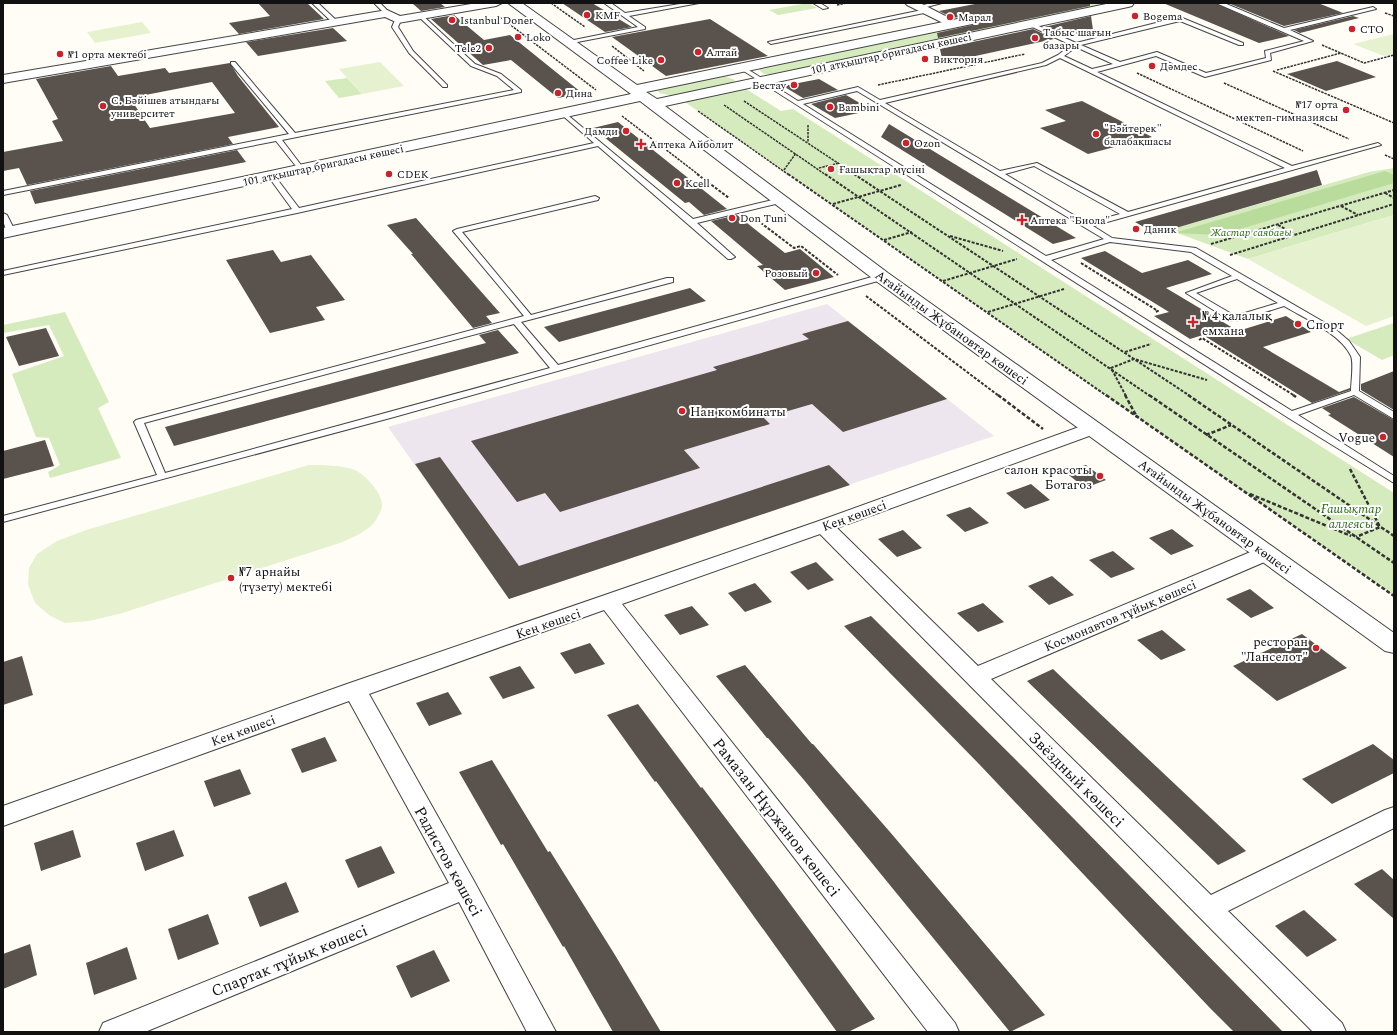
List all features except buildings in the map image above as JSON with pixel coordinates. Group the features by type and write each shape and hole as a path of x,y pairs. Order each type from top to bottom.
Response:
{"street":[{"name":"Ағайынды Жұбановтар көшесі","path":"514,3 644,97 882,277 1394,644"},
{"name":"101 атқыштар бригадасы көшесі","path":"7,232 644,97 762,81 1128,3"},
{"path":"3,79 387,13 398,20 490,4"},
{"path":"919,7 953,24"},
{"name":"101 атқыштар бригадасы көшесі","path":"644,97 742,68 987,17"},
{"name":"Кең көшесі","path":"3,816 355,690 823,526 1093,428"},
{"name":"Звёздный көшесі","path":"823,526 1332,1032"},
{"name":"Космонавтов тұйық көшесі","path":"974,677 1267,553"},
{"name":"Рамазан Нұржанов көшесі","path":"609,602 945,1032"},
{"name":"Радистов көшесі","path":"355,690 465,888 542,1032"},
{"path":"1207,908 1394,817"},
{"name":"Спартак тұйық көшесі","path":"113,1032 465,888"}],"lane":[{"path":"315,3 335,22"},
{"path":"377,3 387,13"},
{"path":"569,42 643,28 607,3"},
{"path":"625,15 696,3"},
{"path":"816,3 825,8"},
{"path":"771,42 939,3"},
{"path":"1219,3 1310,41"},
{"path":"1284,30 1373,8"},
{"path":"3,193 519,91 499,75 473,65 421,16"},
{"path":"879,102 1044,64 1060,56 1074,45 1180,19 1241,44"},
{"path":"398,20 395,27 411,52 445,86"},
{"path":"1030,24 1119,64"},
{"path":"1092,71 1157,54 1205,75 1269,59 1267,52 1310,41"},
{"path":"1060,56 1291,168"},
{"path":"233,64 294,136"},
{"path":"742,68 1394,480"},
{"path":"797,103 858,89 1110,240"},
{"path":"564,114 692,222 731,257"},
{"path":"278,139 301,169"},
{"path":"3,273 600,144"},
{"path":"1086,226 1291,168 1378,146"},
{"path":"999,174 1035,164 1126,214"},
{"path":"272,176 297,210"},
{"path":"530,318 456,231 595,198"},
{"path":"692,222 781,200"},
{"path":"3,215 7,232"},
{"path":"1045,259 1110,240 1193,250 1331,330 1346,343 1356,356 1355,392"},
{"path":"1238,276 1190,293 1234,319 1285,303"},
{"path":"3,519 391,415 882,277"},
{"path":"162,476 139,422 670,280"},
{"path":"516,322 556,369"},
{"path":"1290,415 1355,392"},
{"path":"1355,392 1394,415"}],"path":[{"path":"490,4 598,92"},
{"path":"1310,41 1364,63 1394,55"},
{"path":"1341,53 1272,71 1394,123"},
{"path":"858,89 1025,54 1060,56"},
{"path":"1119,64 1321,160"},
{"path":"1205,75 1394,159"},
{"path":"743,100 839,162 1124,352 1394,536"},
{"path":"724,105 796,152 1111,368 1205,435 1394,563"},
{"path":"697,110 1394,596"},
{"path":"808,119 808,142"},
{"path":"784,170 796,152"},
{"path":"818,168 839,162"},
{"path":"832,204 902,185"},
{"path":"1193,250 1394,190"},
{"path":"1384,193 1394,198"},
{"path":"1212,260 1394,204"},
{"path":"1340,206 1358,215"},
{"path":"1277,225 1295,234"},
{"path":"884,240 912,232"},
{"path":"948,235 1009,252"},
{"path":"942,281 1024,256"},
{"path":"988,312 1065,288"},
{"path":"1124,352 1155,343"},
{"path":"1111,368 1134,359 1212,382"},
{"path":"1111,368 1138,417"},
{"path":"1205,435 1231,425"},
{"path":"1347,463 1380,526"},
{"path":"1246,493 1357,538 1380,526"}],"shaded area":[{"path":"827,304 994,436 509,599 388,427"}],"green space":[{"path":"808,3 817,8 778,15 769,10"},
{"path":"1070,3 1116,3 776,75 764,74 759,70 762,66"},
{"path":"142,22 151,33 95,43 87,32"},
{"path":"1394,34 1394,54 1384,56 1353,44"},
{"path":"380,62 404,86 362,94 339,69"},
{"path":"725,76 735,80 732,84 674,96 659,93 658,90 662,87"},
{"path":"347,78 362,94 339,98 325,81"},
{"name":"Ғашықтар аллеясы","path":"746,89 781,111 793,109 1394,493 1394,596 685,102"},
{"name":"Жастар саябағы","path":"1394,168 1394,215 1248,259 1169,230 1369,172"},
{"path":"1385,171 1394,175 1394,183 1220,235 1174,233"},
{"path":"1394,215 1394,316 1366,326 1248,259"},
{"path":"65,312 109,402 98,408 121,458 50,478 48,472 60,465 49,438 36,437 12,374 64,356 49,325 3,333 3,325"},
{"path":"1394,323 1394,355 1382,360 1346,339"},
{"path":"309,465 344,467 355,470 364,476 377,490 382,501 381,511 373,524 361,533 343,542 119,614 89,621 65,623 49,615 35,603 28,584 29,568 37,554 57,541 86,530"}],"place":[{"name":"KMF","path":"587,15"},
{"name":"Bogema","path":"1135,16"},
{"name":"Марал","path":"950,17"},
{"name":"Istanbul Doner","path":"452,20"},
{"name":"СТО","path":"1352,29"},
{"name":"Loko","path":"518,37"},
{"name":"Табыс шағын базары","path":"1035,38"},
{"name":"Tele2","path":"489,48"},
{"name":"Алтай","path":"698,52"},
{"name":"№1 орта мектебі","path":"60,54"},
{"name":"Виктория","path":"925,59"},
{"name":"Coffee Like","path":"661,60"},
{"name":"Дәмдес","path":"1152,66"},
{"name":"Бестау","path":"794,85"},
{"name":"Дина","path":"558,93"},
{"name":"С. Бәйішев атындағы университет","path":"103,106"},
{"name":"Bambini","path":"830,107"},
{"name":"№17 орта мектеп-гимназиясы","path":"1346,110"},
{"name":"Дамди","path":"626,131"},
{"name":"\"Бәйтерек\" балабақшасы","path":"1096,134"},
{"name":"Ozon","path":"906,143"},
{"name":"Аптека Айболит","path":"641,144"},
{"name":"Ғашықтар мүсіні","path":"831,169"},
{"name":"CDEK","path":"389,174"},
{"name":"Kcell","path":"677,183"},
{"name":"Don Tuni","path":"732,218"},
{"name":"Аптека \"Биола\"","path":"1022,220"},
{"name":"Даник","path":"1136,229"},
{"name":"Розовый","path":"816,273"},
{"name":"№ 4 қалалық емхана","path":"1193,322"},
{"name":"Спорт","path":"1298,324"},
{"name":"Нан комбинаты","path":"682,411"},
{"name":"Vogue","path":"1383,437"},
{"name":"салон красоты Ботагоз","path":"1100,476"},
{"name":"№7 арнайы (түзету) мектебі","path":"231,578"},
{"name":"ресторан \"Ланселот\"","path":"1316,648"}]}
